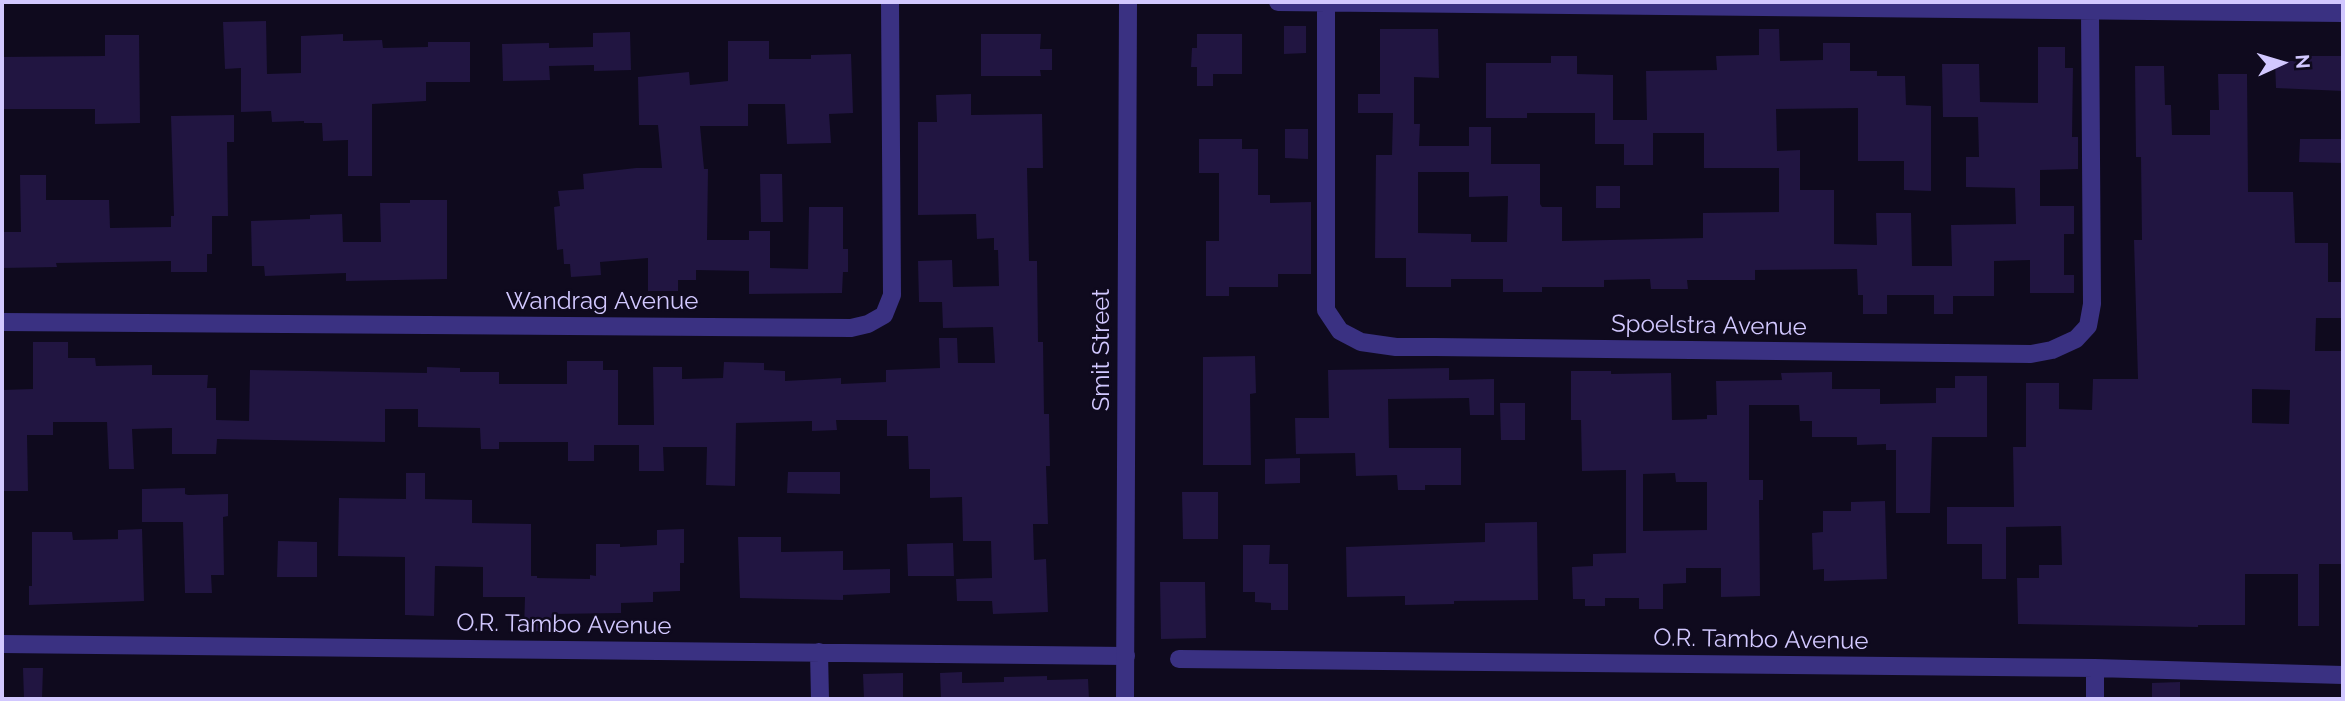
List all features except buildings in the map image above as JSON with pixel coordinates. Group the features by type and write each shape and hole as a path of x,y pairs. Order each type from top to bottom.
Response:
{"street":[{"name":"Wandrag Avenue","path":"2,322 850,328 868,324 884,315 892,295 890,2"},
{"name":"Smit Street","path":"1125,699 1128,2"},
{"path":"1278,2 2343,13"},
{"name":"Spoelstra Avenue","path":"1326,4 1326,310 1340,331 1361,342 1422,347 2031,354 2052,350 2076,339 2088,326 2092,304 2090,11"},
{"name":"O.R. Tambo Avenue","path":"2,645 1126,656"},
{"path":"819,652 820,699"},
{"name":"O.R. Tambo Avenue","path":"1179,659 2095,668 2343,675"},
{"path":"2095,668 2095,699"}]}
